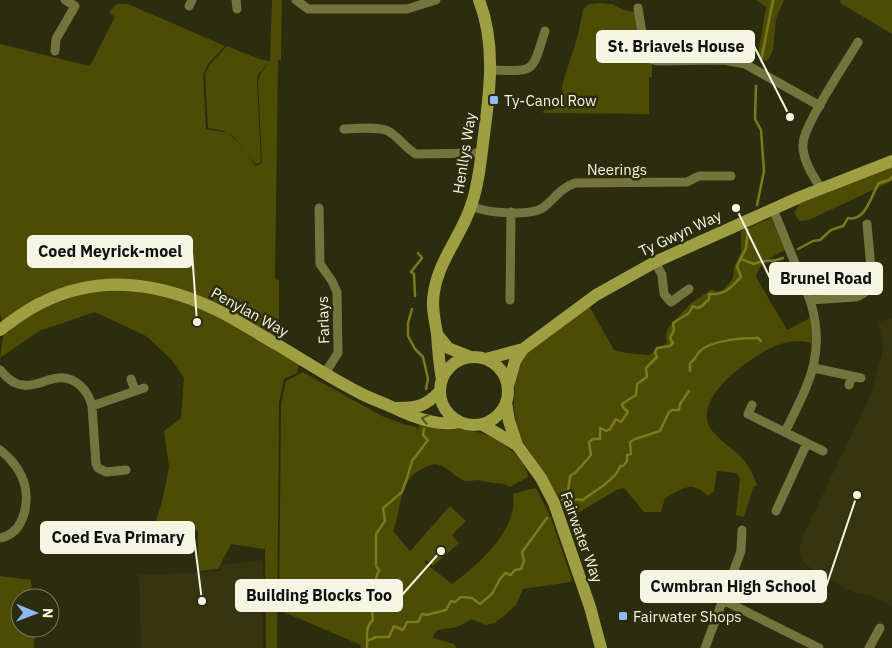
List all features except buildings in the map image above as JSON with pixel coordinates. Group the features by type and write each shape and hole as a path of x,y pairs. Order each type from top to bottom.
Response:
{"street":[{"path":"55,51 56,39 75,6 65,0"},
{"path":"296,0 308,9 407,9 436,0"},
{"name":"Henllys Way","path":"441,385 433,294 439,269 457,238 471,206 482,153 490,70 488,32 479,0"},
{"path":"638,8 644,52 649,58 657,61 724,60 745,64 820,106"},
{"path":"490,70 527,70 532,67 536,62 545,31"},
{"path":"821,188 806,162 803,147 806,132 858,42"},
{"path":"344,129 381,129 389,131 407,149 416,154 482,153"},
{"name":"Ty Gwyn Way","path":"508,386 515,360 523,349 596,295 655,262 821,188 892,161"},
{"name":"Neerings","path":"471,206 484,210 537,211 544,207 561,190 575,183 687,182 699,176 732,176"},
{"name":"Farlays","path":"319,208 320,264 337,292 338,354 325,373"},
{"path":"773,209 810,300 817,333 814,368 785,432"},
{"path":"510,300 511,212"},
{"path":"810,300 856,297 862,295 870,286 872,279 865,228"},
{"path":"655,262 662,275 664,294 671,302 689,289"},
{"name":"Penylan Way","path":"0,330 24,312 42,302 88,287 138,284 168,290 219,311 362,395 402,413 416,417 452,424 459,422"},
{"path":"437,334 448,348 472,357 486,359 501,370 508,386 506,402 500,414 483,425 469,425 459,422 446,412 440,400 444,374 458,360 472,357"},
{"name":"Ty Gwyn Way","path":"486,359 523,349"},
{"path":"814,368 856,377 849,385"},
{"path":"0,370 11,381 23,385 58,378 75,382 82,387 92,406 96,464 101,471 119,468"},
{"path":"131,380 135,391"},
{"name":"Penylan Way","path":"394,408 418,407 429,402 441,385"},
{"path":"92,406 144,388"},
{"name":"Fairwater Way","path":"506,402 510,426 517,445 541,478 554,502 590,607 601,648"},
{"path":"752,404 748,414 823,450"},
{"name":"Fairwater Way","path":"483,425 517,445"},
{"path":"776,511 776,500 807,443"},
{"path":"0,450 18,469 26,495 21,523 10,535 0,538"},
{"path":"705,648 741,551 742,530"},
{"path":"723,600 820,648"},
{"path":"869,648 880,628"}],"shaded area":[{"path":"272,0 282,0 281,60 278,60 275,279 279,280 279,337 277,349 299,364 297,373 284,379 279,403 277,648 266,648 265,549 231,544 218,569 198,571 198,531 156,521 169,467 164,431 181,418 184,378 171,359 146,336 95,312 39,331 0,358 4,331 0,313 0,44 90,66 115,17 109,12 117,4 128,4 225,46 208,64 203,75 206,129 227,133 208,128 205,74 210,64 227,46 259,59 270,61","holes":["269,62 260,75 258,82 262,163 256,166 237,141 229,134 237,140 256,164 261,162 257,80 258,75"]},
{"path":"756,0 784,0 776,19 773,50 768,60 762,61 758,54 766,7"},
{"path":"841,0 892,0 892,34 840,3"},
{"path":"589,4 612,4 624,10 635,12 642,56 648,63 652,64 652,77 649,77 649,114 543,113 544,110 552,110 559,106 563,97 562,85 578,35 583,10"},
{"path":"892,167 892,181 809,220 799,221 794,213 799,204"},
{"path":"771,218 785,250 763,264 756,277 787,330 810,318 812,343 795,341 778,345 763,352 731,375 715,393 710,403 707,413 708,423 714,433 744,460 757,485 753,488 744,517 736,515 740,478 736,473 717,471 714,491 708,496 697,488 687,487 665,498 661,512 644,512 624,488 618,489 578,513 558,497 544,472 523,442 516,427 514,405 515,382 520,363 529,351 589,306 614,350 649,355 667,343 666,335 668,328 690,304 712,289 717,292 723,290 733,278 734,267 741,252 741,231"},
{"path":"892,318 892,606 869,595 855,593 818,574 802,561 799,553 803,535 870,397 882,354 883,344 878,322"},
{"path":"303,372 382,416 417,427 418,435 419,423 476,432 502,443 513,451 522,463 528,477 510,487 478,480 465,481 437,464 424,468 409,479 402,495 393,531 410,551 450,506 466,521 452,535 459,543 433,566 426,560 424,562 452,584 484,557 503,533 510,520 513,494 536,488 551,518 572,580 571,582 523,589 516,605 495,623 486,625 471,619 464,624 439,630 434,634 433,638 454,644 457,648 360,648 361,645 279,610 281,404 286,381"},
{"path":"263,560 263,648 141,648 139,575 219,571 222,565"},
{"path":"0,576 31,580 31,588 10,588 10,638 34,638 34,648 0,648"}],"waterway":[{"path":"761,61 773,0"},
{"path":"756,86 755,119 761,130 764,171 757,205"},
{"path":"798,249 813,241 820,240 831,230 843,226 848,218 859,216 864,212 879,183 892,177"},
{"path":"562,500 568,492 570,476 591,455 589,442 593,439 600,439 600,428 606,431 610,429 616,419 621,422 628,412 622,404 636,395 637,384 647,377 646,368 657,357 655,352 657,348 670,346 673,343 670,338 674,330 673,323 689,313 693,306 697,308 702,306 709,299 709,294 724,292 741,277 737,266 746,248 748,230"},
{"path":"415,296 414,274 411,272 422,258 418,253"},
{"path":"741,259 754,264 783,258"},
{"path":"412,309 408,323 408,336 415,349 423,357 428,379 426,389"},
{"path":"690,371 690,363 700,351 712,344 744,338 758,338 761,341"},
{"path":"566,496 583,500 610,480 620,466 623,466 627,461 627,455 631,454 630,442 660,431 669,412 679,410 680,404 689,391"},
{"path":"367,648 367,629 373,620 374,595 371,591 379,570 376,566 376,534 385,521 383,508 402,492 412,461 428,440 423,435 424,429"},
{"path":"367,641 376,637 389,637 394,626 403,630 407,622 418,622 422,614 426,615 446,610 451,601 455,602 461,597 472,598 480,604 492,594 505,573 511,575 515,570 521,569 524,561 522,552 547,518"}],"place":[{"name":"Ty-Canol Row","path":"494,100"},
{"name":"St. Briavels House","path":"790,117"},
{"name":"Brunel Road","path":"736,208"},
{"name":"Coed Meyrick-moel","path":"197,322"},
{"name":"Cwmbran High School","path":"857,495"},
{"name":"Building Blocks Too","path":"441,551"},
{"name":"Coed Eva Primary","path":"202,601"},
{"name":"Fairwater Shops","path":"623,616"}]}
